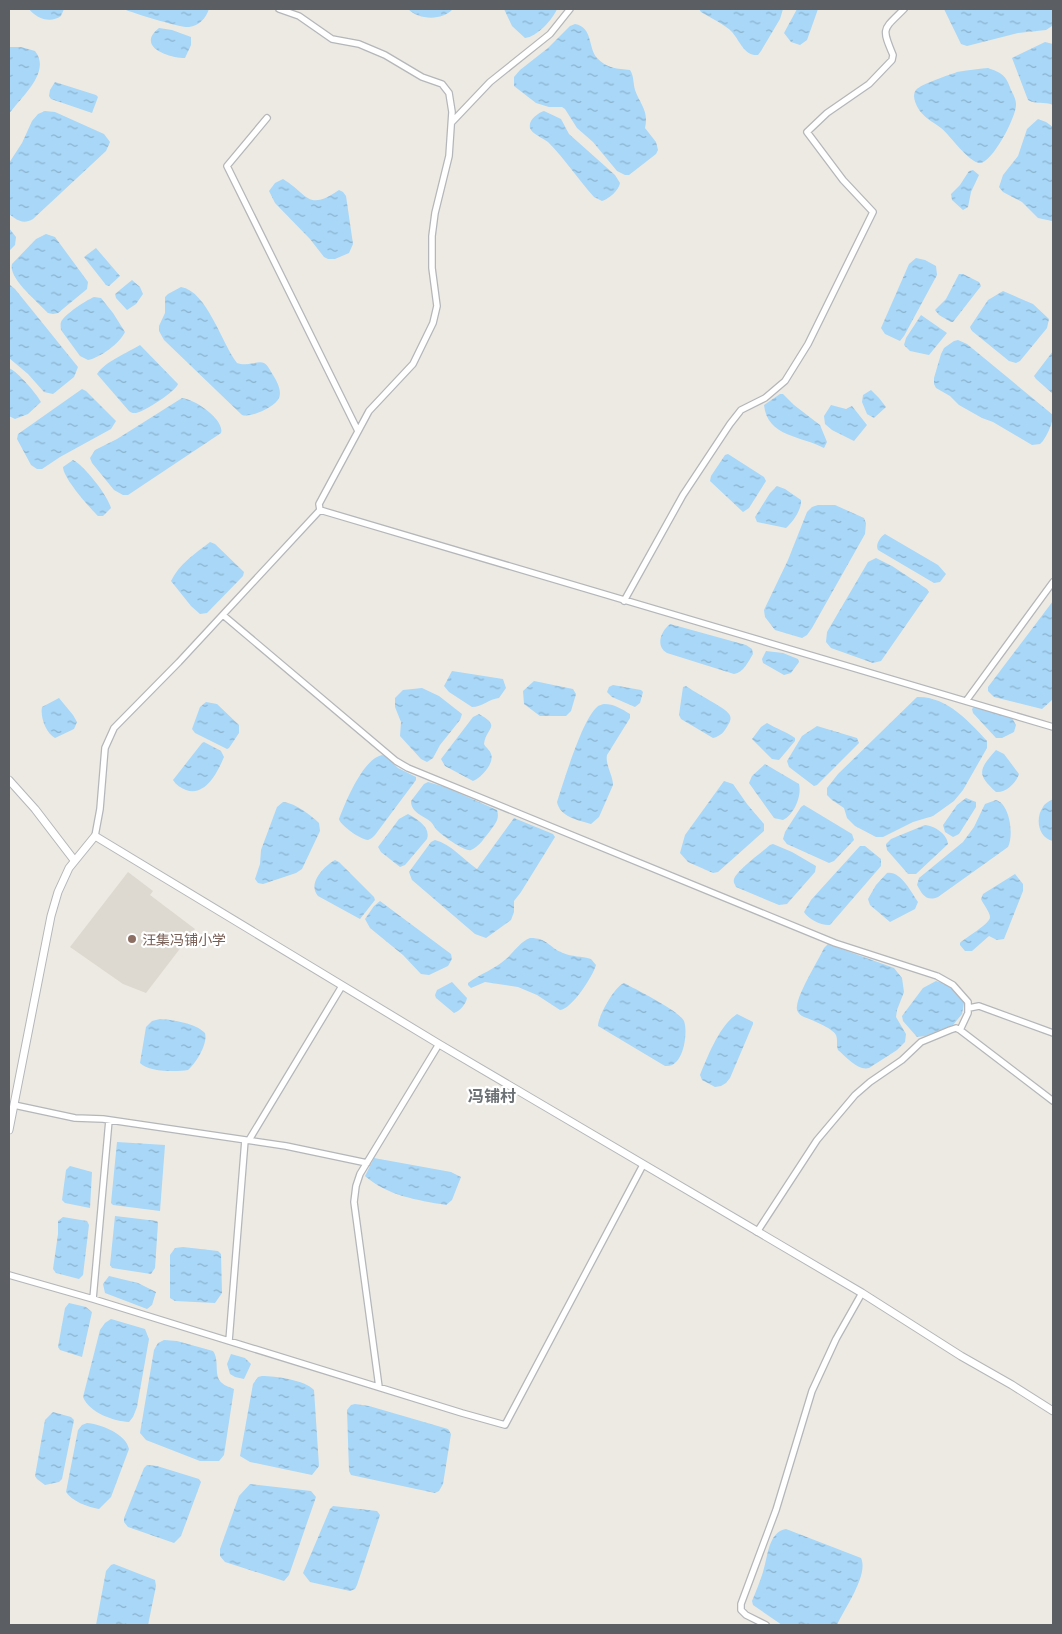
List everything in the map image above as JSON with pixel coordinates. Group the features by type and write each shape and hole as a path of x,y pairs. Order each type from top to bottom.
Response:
{"street":[{"path":"279,9 299,16 332,39 359,44 442,84 449,93 452,112 449,156 435,213 432,236 432,268 437,306 433,323 413,364 369,411 319,504 320,510"},
{"path":"452,122 490,82 543,41 556,28 570,9"},
{"path":"624,601 683,495 735,418 741,410 765,398 785,381 808,344 873,212 843,180 807,132 827,113 869,84 892,60 893,55 885,36 885,31 904,9"},
{"path":"267,118 227,166 358,431"},
{"path":"320,510 1053,727"},
{"path":"9,1130 51,916 58,892 74,860 95,836 100,808 105,748 110,735 119,722 162,680 320,510"},
{"path":"966,701 1053,582"},
{"path":"223,615 396,761 408,768 835,942 937,976 953,985 966,998 969,1008 960,1030"},
{"path":"9,780 74,860"},
{"path":"95,836 439,1044 862,1293 961,1356 1053,1411"},
{"path":"229,1341 247,1140 342,986"},
{"path":"969,1008 979,1006 1053,1033"},
{"path":"756,1232 817,1140 855,1095 902,1060 921,1042 956,1028 1053,1101"},
{"path":"379,1387 354,1202 358,1180 367,1163 439,1044"},
{"path":"14,1105 75,1118 109,1120 286,1146 367,1163"},
{"path":"93,1299 109,1120"},
{"path":"9,1275 505,1425 643,1165"},
{"path":"766,1625 746,1615 741,1610 741,1604 776,1510 812,1391 836,1339 862,1293"}],"shaded area":[{"name":"汪集冯铺小学","path":"128,872 153,891 150,895 195,929 146,993 123,984 70,947"}],"water":[{"path":"29,9 64,9 61,16 48,20 35,15"},
{"path":"123,9 209,9 202,21 196,25 184,27"},
{"path":"408,9 453,9 443,16 431,18 418,15"},
{"path":"504,9 557,9 544,27 530,37 525,38 512,26"},
{"path":"699,9 783,9 780,19 761,51 758,55 753,55 746,51 729,29"},
{"path":"797,9 818,9 807,40 800,45 791,42 784,33"},
{"path":"944,9 1053,9 1052,26 1046,30 1018,33 967,46 961,44"},
{"path":"575,24 585,29 594,54 604,64 630,70 635,90 645,112 645,128 656,142 658,150 656,154 629,175 617,171 593,142 577,128 565,109 536,103 514,86 514,77 520,70 548,48 570,26"},
{"path":"159,28 172,30 191,37 191,45 185,58 164,54 153,46 151,41 153,35"},
{"path":"1045,42 1053,44 1053,105 1028,100 1012,58"},
{"path":"9,47 21,47 35,51 40,67 27,93 9,114"},
{"path":"988,68 1000,73 1005,78 1016,100 1016,104 1003,138 991,155 980,163 971,159 941,128 923,114 916,104 914,94 923,85 957,72"},
{"path":"55,82 96,95 98,97 92,113 51,99 49,96 50,90"},
{"path":"45,111 55,112 104,134 110,142 106,151 33,219 23,222 9,214 9,163 22,143 32,121 38,114"},
{"path":"544,111 561,119 569,134 615,175 620,183 611,196 602,201 594,197 548,142 531,130 530,122 536,115"},
{"path":"1038,119 1053,127 1052,221 1038,218 1022,202 1003,192 999,187 1003,175 1018,156 1027,129"},
{"path":"973,170 979,175 971,192 968,207 963,210 952,200 951,194 960,185 969,171"},
{"path":"283,179 303,195 314,200 320,200 339,190 343,192 346,196 353,244 349,253 335,259 324,257 310,239 275,203 269,191 275,183"},
{"path":"9,228 16,237 15,245 9,251"},
{"path":"46,234 55,237 88,282 87,289 58,313 53,314 48,313 25,290 12,270 12,264 36,239"},
{"path":"96,248 120,276 109,286 106,285 84,257"},
{"path":"916,258 936,266 937,275 900,341 885,334 881,328 909,264"},
{"path":"959,274 979,282 981,286 953,322 951,322 939,315 935,310 946,299"},
{"path":"132,280 140,287 143,294 136,304 127,310 116,298 115,294"},
{"path":"9,284 78,367 74,377 53,394 44,392 28,374 9,358"},
{"path":"181,287 199,298 237,363 262,362 268,367 280,392 279,398 273,405 251,415 242,415 164,340 159,331 159,326 165,313 165,297"},
{"path":"1003,291 1033,304 1049,319 1047,328 1020,361 1016,363 1009,361 972,331 970,327 988,300"},
{"path":"94,297 101,298 125,332 119,341 109,349 88,360 80,356 61,330 61,322 71,312"},
{"path":"921,315 947,333 929,355 910,351 904,345 906,338"},
{"path":"958,340 967,344 1053,415 1049,431 1040,444 1032,445 959,405 950,396 936,388 934,378 941,354 944,348"},
{"path":"140,345 178,384 166,396 140,412 133,413 129,411 97,374 111,361"},
{"path":"1053,351 1053,394 1034,376"},
{"path":"9,368 27,383 41,402 28,414 15,419 9,416"},
{"path":"82,389 116,421 111,429 42,469 37,469 31,465 17,439 18,434"},
{"path":"871,390 886,407 874,418 867,414 862,402 863,395"},
{"path":"780,394 783,394 820,425 827,442 824,448 787,434 772,424 767,416 764,405"},
{"path":"182,398 194,402 214,416 221,428 221,433 128,495 123,495 114,490 92,463 90,458 95,450 117,439"},
{"path":"831,405 846,409 852,406 867,425 854,441 832,430 825,424 824,416"},
{"path":"728,454 764,477 766,481 749,508 743,512 710,481 711,476 725,455"},
{"path":"73,460 89,474 109,503 111,508 103,516 98,516 94,512 67,478 63,467"},
{"path":"777,486 801,500 796,515 786,528 757,522 755,517 770,493"},
{"path":"835,505 864,518 866,523 865,534 812,628 802,638 775,630 765,617 764,610 788,560 807,512 812,507"},
{"path":"885,534 938,565 946,574 940,582 934,583 878,550 878,541"},
{"path":"210,542 215,544 244,572 243,576 207,613 200,614 171,581 183,564"},
{"path":"876,558 892,566 929,592 881,661 873,663 831,648 826,642 827,632 868,562"},
{"path":"1053,601 1053,699 1042,709 994,697 988,691 988,687"},
{"path":"670,624 746,645 752,649 753,654 743,669 734,674 667,653 663,650 660,643 664,630"},
{"path":"766,651 783,653 798,659 799,662 791,673 784,675 763,663 762,659"},
{"path":"452,671 503,679 506,688 499,698 472,707 449,692 444,686"},
{"path":"534,681 573,689 576,694 571,711 566,716 540,716 524,704 523,691"},
{"path":"613,685 641,690 643,692 640,703 635,707 612,697 607,692 609,687"},
{"path":"686,686 723,708 729,714 730,721 720,735 713,738 681,719 679,715 683,687"},
{"path":"422,688 439,696 462,714 460,720 440,745 433,758 427,762 421,759 400,736 401,722 395,707 395,698 403,690"},
{"path":"917,697 938,701 956,711 987,741 987,748 963,790 954,801 933,816 913,822 883,837 876,837 855,826 847,818 844,808 827,795 827,788 838,774"},
{"path":"59,698 77,722 74,729 55,738 44,724 42,707"},
{"path":"206,702 217,704 239,725 239,733 227,749 195,733 192,729 200,707"},
{"path":"604,704 621,709 630,714 630,718 607,755 613,785 599,817 591,824 566,814 557,802 585,724 597,707"},
{"path":"974,707 1012,718 1016,725 1014,732 1002,738 996,738 973,713 972,709"},
{"path":"479,714 486,718 491,725 484,744 492,758 486,770 473,781 445,766 441,759 473,717"},
{"path":"767,723 795,738 795,741 779,760 772,759 752,739 761,727"},
{"path":"817,726 857,738 859,743 814,786 789,767 787,761 802,736"},
{"path":"204,742 221,751 224,757 215,775 205,786 200,790 186,790 173,780"},
{"path":"996,750 1004,754 1019,774 1016,781 1010,787 1000,792 996,792 985,781 982,772"},
{"path":"382,755 387,757 398,768 416,777 416,780 375,835 368,840 351,832 339,819 362,772 375,758"},
{"path":"765,764 799,784 800,789 794,810 783,820 774,818 749,783 752,776"},
{"path":"724,781 733,784 764,824 764,831 718,872 713,873 688,862 680,853 685,835"},
{"path":"428,782 445,787 497,810 498,816 495,824 477,847 468,850 454,843 413,808 411,801 424,784"},
{"path":"966,798 976,802 976,807 959,834 953,837 945,832 943,825 957,805"},
{"path":"1053,799 1053,841 1041,832 1039,817 1046,803"},
{"path":"996,800 1005,807 1008,813 1011,835 1008,847 938,897 927,898 917,885 919,878 963,842 974,827 985,804"},
{"path":"283,802 298,807 311,816 319,823 320,831 302,869 296,873 263,884 258,883 255,879 260,864 261,850 277,807"},
{"path":"804,805 852,834 854,840 834,861 829,863 787,844 783,839 785,832"},
{"path":"408,814 425,827 428,835 427,839 405,865 400,867 381,852 378,847 399,819"},
{"path":"514,818 553,834 555,837 514,901 514,912 511,920 486,938 475,934 412,880 409,872 431,842 435,840 452,849 477,869"},
{"path":"925,825 940,831 948,844 916,874 908,874 887,850 886,844 891,839"},
{"path":"773,844 792,852 816,866 815,872 787,904 779,905 736,887 734,882 736,875 750,861"},
{"path":"860,846 865,846 881,859 881,866 830,925 819,923 806,915 804,912 811,900"},
{"path":"335,860 374,897 375,900 360,919 318,896 315,891 314,886 318,876 326,866"},
{"path":"887,873 897,875 918,902 915,909 890,922 870,905 868,899 876,885"},
{"path":"1015,874 1023,884 1023,891 1004,939 997,940 989,936 972,951 965,951 960,943 982,927 990,917 981,899 983,894"},
{"path":"380,901 451,954 452,959 448,966 429,975 421,974 403,955 370,928 365,919"},
{"path":"530,938 544,941 566,954 591,959 596,965 591,977 576,998 565,1008 560,1010 537,995 518,987 485,982 471,988 468,985 468,983 502,963"},
{"path":"828,944 894,968 902,978 904,992 896,1017 906,1034 905,1042 897,1050 869,1068 852,1063 838,1050 837,1037 834,1032 802,1016 797,1010 798,1000 805,985 824,948"},
{"path":"936,981 946,984 961,997 964,1003 962,1014 953,1025 925,1036 917,1037 903,1021 902,1016 923,988"},
{"path":"452,982 467,998 462,1007 454,1013 435,995 437,990"},
{"path":"624,983 674,1011 684,1021 684,1045 679,1058 674,1064 665,1066 598,1026 608,1002 620,985"},
{"path":"737,1014 753,1022 753,1024 730,1078 721,1086 715,1087 702,1080 700,1075 719,1034"},
{"path":"160,1019 190,1024 205,1033 205,1042 201,1053 188,1070 156,1070 140,1063 146,1027 152,1021"},
{"path":"117,1142 165,1145 160,1211 113,1205 111,1203"},
{"path":"374,1158 451,1172 461,1177 452,1200 446,1205 414,1199 393,1193 365,1176"},
{"path":"70,1166 92,1172 90,1208 65,1203 62,1200 66,1170"},
{"path":"115,1216 157,1221 155,1268 151,1274 112,1268 110,1265"},
{"path":"63,1217 87,1221 89,1225 83,1275 79,1279 56,1273 53,1269 58,1221"},
{"path":"183,1247 218,1251 221,1254 222,1293 215,1303 175,1301 170,1298 170,1255 175,1248"},
{"path":"109,1276 138,1283 156,1292 152,1305 147,1309 105,1293 103,1284"},
{"path":"69,1303 86,1307 92,1312 82,1357 60,1350 58,1347 65,1308"},
{"path":"111,1319 145,1329 149,1339 137,1407 129,1422 116,1420 96,1412 86,1403 83,1397 100,1330"},
{"path":"164,1340 177,1341 213,1351 219,1380 234,1389 224,1455 219,1461 200,1461 146,1440 140,1433 154,1350 158,1343"},
{"path":"231,1354 245,1358 251,1364 244,1379 230,1374 227,1364"},
{"path":"258,1377 297,1381 314,1390 319,1466 312,1475 250,1462 240,1456 253,1384"},
{"path":"351,1405 369,1406 448,1429 451,1434 443,1484 439,1491 435,1493 351,1475 349,1471 347,1410"},
{"path":"53,1412 71,1417 74,1420 62,1479 59,1482 45,1485 35,1476 45,1420"},
{"path":"87,1423 99,1425 118,1434 129,1449 111,1497 99,1509 80,1503 66,1492 78,1430"},
{"path":"147,1465 157,1466 199,1479 201,1482 181,1536 174,1543 128,1527 124,1522 144,1468"},
{"path":"250,1484 311,1491 316,1497 289,1575 284,1581 225,1562 220,1556 220,1549 239,1496"},
{"path":"333,1506 377,1511 380,1515 357,1585 355,1589 350,1591 310,1582 303,1573 330,1509"},
{"path":"786,1529 861,1558 863,1565 859,1582 837,1625 782,1625 753,1605 752,1601 762,1576 772,1540 780,1531"},
{"path":"114,1564 155,1580 156,1586 148,1625 96,1625 106,1571"}],"place":[{"name":"汪集冯铺小学","path":"132,939"}],"district":[{"name":"冯铺村","path":"492,1095"}]}
